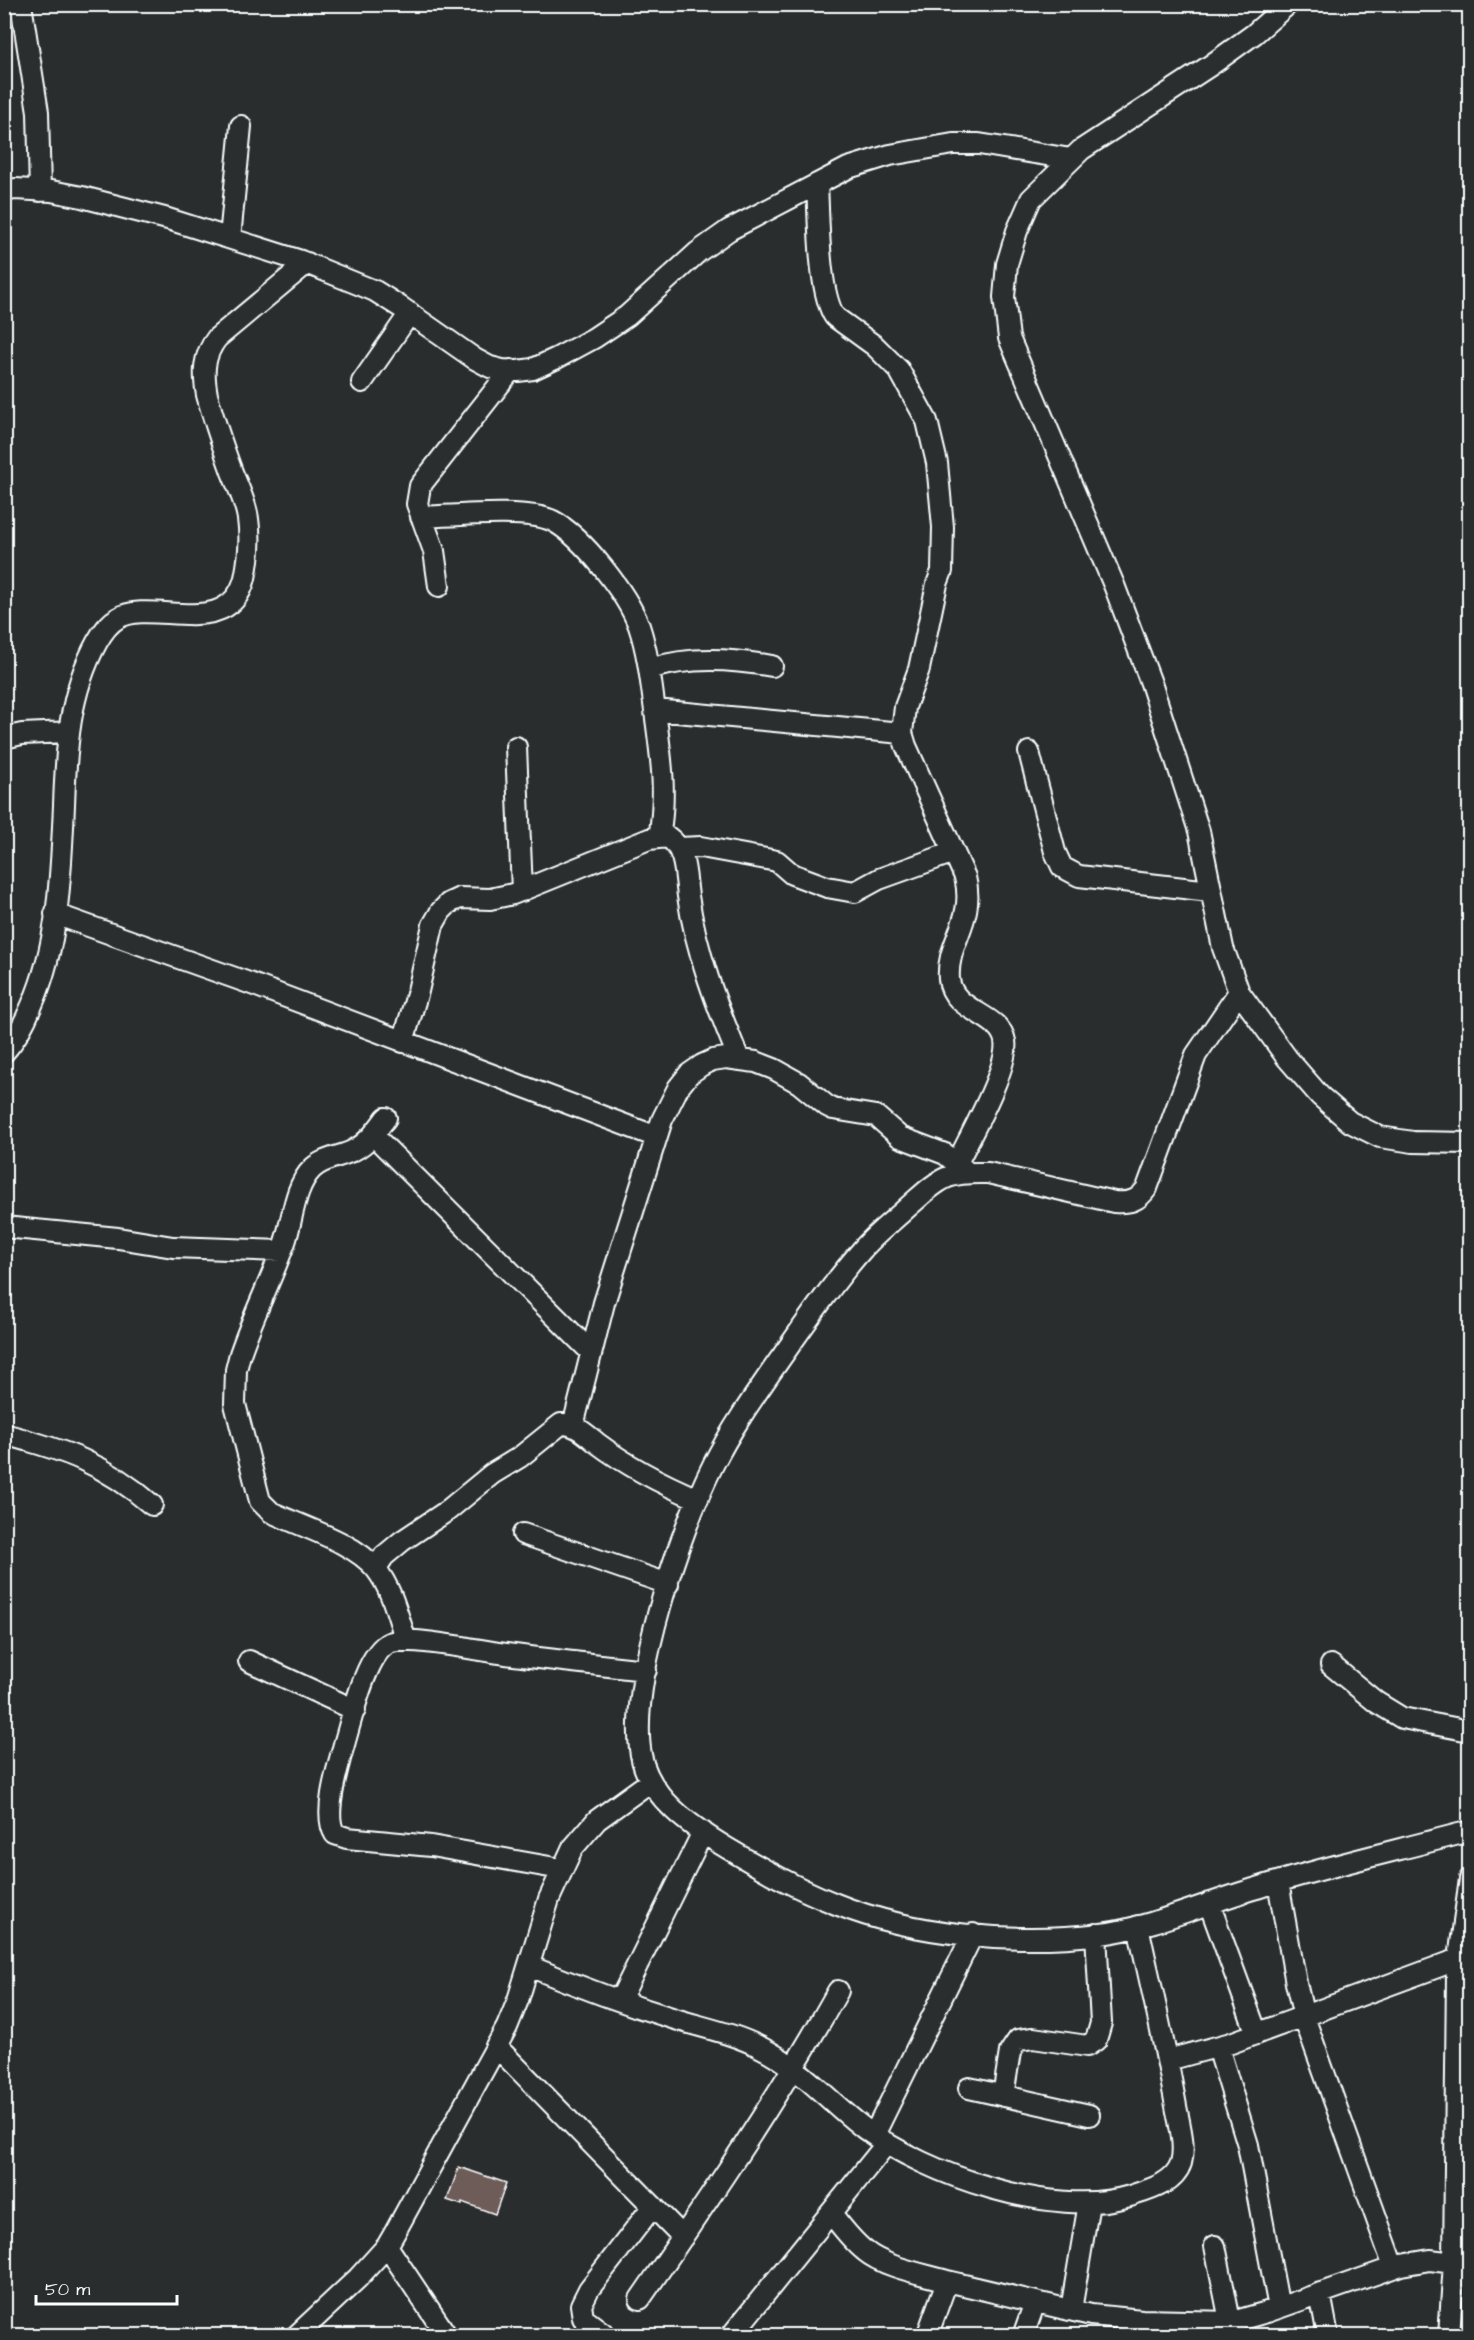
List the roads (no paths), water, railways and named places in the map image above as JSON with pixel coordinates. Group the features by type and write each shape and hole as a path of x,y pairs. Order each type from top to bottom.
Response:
{"street":[{"path":"21,4 38,112 40,191"},
{"path":"1288,4 1254,34 1211,65 1081,150 1031,199 1017,231 1007,264 1004,297 1009,338 1109,574 1151,683 1198,831 1223,948 1239,992 1287,1058 1320,1096 1350,1122 1380,1137 1413,1142 1470,1143"},
{"path":"230,238 241,126"},
{"path":"4,191 15,189 40,191 104,202 168,219 307,263 375,291 490,367 511,370 533,369 594,338 627,316 698,252 729,230 849,168 890,155 953,144 979,144 1071,159"},
{"path":"817,184 824,288 830,310 835,317 887,356 899,370 927,421 937,463 943,527 942,571 937,584 919,669 905,707 902,733 965,877 969,900 950,964 949,976 952,990 976,1013 996,1026 1005,1040 1005,1050 998,1075 962,1168 930,1188 863,1249 813,1313 766,1379 714,1464 698,1499 668,1584 641,1694 639,1730 642,1758 651,1781 664,1800 703,1832 765,1871 839,1906 916,1927 972,1934 1047,1937 1096,1934 1138,1926 1278,1882 1470,1831"},
{"path":"4,1052 14,1041 42,982 55,914 68,732 73,704 84,672 98,641 109,624 119,617 135,613 202,614 228,605 238,593 244,580 248,560 248,517 207,395 204,376 205,360 210,347 217,338 307,263"},
{"path":"362,382 410,313"},
{"path":"439,586 434,551 417,504 420,486 511,370"},
{"path":"421,517 524,514 552,521 570,533 593,557 628,603 642,635 655,710 664,788 664,808 659,838"},
{"path":"649,669 667,663 692,660 734,660 772,666"},
{"path":"655,710 902,733"},
{"path":"4,738 22,734 68,732"},
{"path":"516,747 522,891"},
{"path":"1029,752 1055,852 1062,867 1079,876 1210,891"},
{"path":"403,1042 418,992 433,925 449,903 460,898 490,899 522,891 649,839 668,837 676,842 679,848 703,961 739,1059"},
{"path":"679,848 701,847 777,861 792,874 827,887 855,892 879,879 954,852"},
{"path":"55,914 249,983 657,1137"},
{"path":"573,1426 590,1351 657,1137 670,1102 689,1074 713,1060 739,1059 756,1062 788,1076 833,1109 876,1116 900,1137 945,1154 962,1168 1114,1202 1129,1203 1140,1198 1147,1188 1196,1055 1239,992"},
{"path":"386,1118 373,1135 355,1149 322,1162 312,1169 300,1190 281,1251 246,1337 236,1370 235,1404 260,1501 271,1512 347,1547 363,1556 376,1568 388,1590 406,1641"},
{"path":"373,1135 590,1351"},
{"path":"4,1227 118,1238 173,1247 281,1251"},
{"path":"376,1568 384,1556 402,1541 447,1511 492,1474 531,1449 561,1424 573,1426 618,1459 645,1475 698,1499"},
{"path":"4,1434 42,1444 95,1464 129,1485 152,1505"},
{"path":"523,1534 668,1584"},
{"path":"561,1869 431,1846 347,1838 334,1834 329,1820 343,1750 376,1655 389,1643 406,1641 646,1670"},
{"path":"249,1661 355,1710"},
{"path":"1331,1665 1376,1702 1402,1718 1470,1731"},
{"path":"296,2336 316,2315 339,2297 387,2246 496,2046 518,2000 549,1899 572,1849 597,1820 651,1781"},
{"path":"620,2000 703,1832"},
{"path":"1449,2336 1462,2266 1463,2114 1459,1959 1470,1879"},
{"path":"1278,1882 1304,2017 1394,2267"},
{"path":"1209,1903 1257,2034"},
{"path":"529,1966 620,2000 742,2039 765,2049 794,2068 880,2139 930,2166 971,2182 1011,2193 1047,2200 1089,2203 1114,2201 1160,2185 1177,2172 1180,2164 1182,2148 1168,2060 1138,1926"},
{"path":"731,2336 831,2213 880,2139 972,1934"},
{"path":"1003,2096 1010,2052 1018,2040 1033,2038 1088,2046 1096,2040 1101,2023 1096,1934"},
{"path":"1168,2060 1257,2034 1459,1959"},
{"path":"640,2299 794,2068 838,1991"},
{"path":"496,2046 683,2237"},
{"path":"1218,2047 1248,2145 1279,2308"},
{"path":"969,2088 1089,2115"},
{"path":"1071,2310 1089,2203"},
{"path":"607,2336 583,2319 581,2305 589,2289 653,2206"},
{"path":"831,2213 853,2241 867,2253 892,2264 947,2281 1071,2310 1106,2326 1232,2329 1279,2308 1394,2267 1430,2260 1462,2266"},
{"path":"387,2246 447,2336"},
{"path":"1215,2246 1232,2329"},
{"path":"927,2336 947,2281"},
{"path":"1320,2293 1328,2336"},
{"path":"1023,2336 1035,2302"}]}
